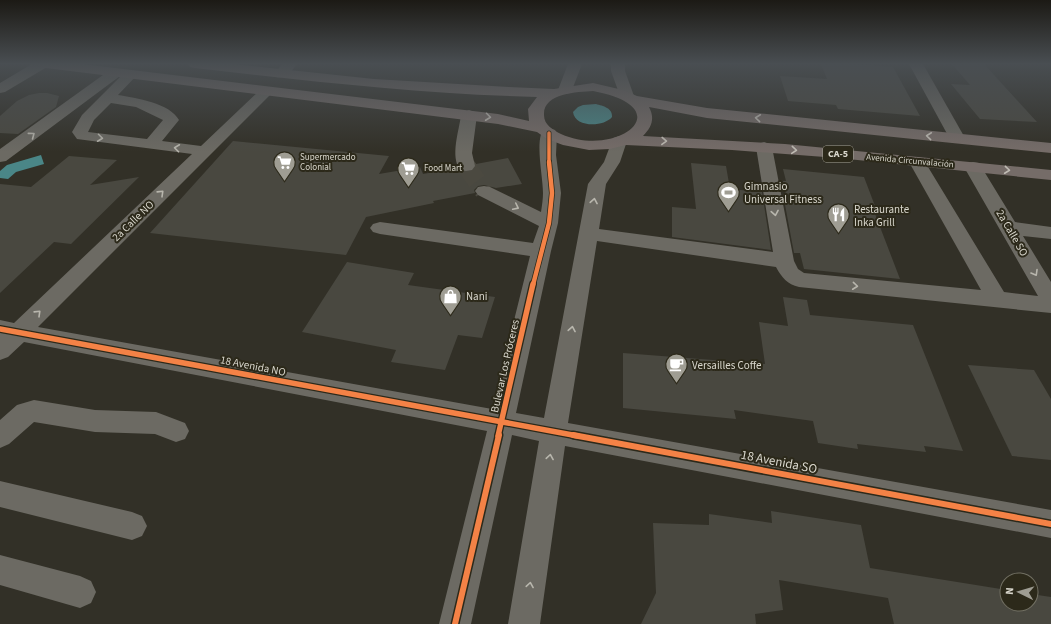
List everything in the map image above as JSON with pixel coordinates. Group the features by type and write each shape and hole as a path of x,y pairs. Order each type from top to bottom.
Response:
{"highway":[{"name":"CA-5","path":"276,93 498,119 546,131 568,142 601,145 622,141 637,133 644,125 645,116 641,107 629,98"},
{"path":"546,131 537,122 535,113 537,105 544,98 554,93"},
{"path":"617,93 629,98 707,113 1051,148"},
{"name":"Avenida Circunvalación","path":"622,141 700,142 1051,175"}],"main road":[{"path":"627,93 629,98"}],"street":[{"path":"0,157 87,93"},
{"path":"113,93 87,118 80,132 83,136 204,151"},
{"name":"2a Calle NO","path":"0,351 9,331 265,93"},
{"path":"932,93 957,138"},
{"path":"108,98 140,103 169,116 171,120 151,144"},
{"path":"466,166 464,153 469,115"},
{"name":"Bulevar Los Próceres","path":"455,624 541,251 549,223 552,193 546,131"},
{"path":"524,624 554,432 597,184 612,162 622,141"},
{"path":"764,148 784,261 790,274 799,280 1051,305"},
{"path":"917,162 997,299"},
{"name":"2a Calle SO","path":"974,167 1051,300"},
{"path":"484,191 549,223"},
{"path":"380,228 541,251"},
{"path":"1010,228 1051,234"},
{"path":"589,234 784,261"},
{"name":"18 Avenida NO","path":"9,331 502,423"},
{"path":"0,436 26,413 34,411 95,421 156,423 176,431"},
{"name":"18 Avenida SO","path":"502,423 1051,524"},
{"path":"0,494 132,526"},
{"path":"0,570 80,592"}],"water":[{"path":"596,104 609,109 612,117 603,123 590,124 579,121 575,117 573,112 578,107"},
{"path":"41,155 44,164 16,172 8,179 0,178 0,171 7,165"}],"building":[{"path":"47,93 59,96 56,107 18,134 0,133 0,116 17,101 29,95"},
{"path":"785,93 907,93 920,116 838,109 836,105 788,101"},
{"path":"959,93 1011,93 1037,122 980,119"},
{"name":"Supermercado Colonial","path":"233,141 389,156 379,174 420,167 423,174 457,168 460,171 466,172 473,171 476,164 508,158 522,184 496,188 484,185 478,186 474,190 475,193 433,201 434,203 366,217 346,255 150,233"},
{"path":"69,156 117,160 90,185 139,177 71,244 54,242 0,293 0,184 31,187"},
{"path":"691,163 726,166 730,189 762,192 771,250 672,237 672,207 696,209"},
{"name":"Restaurante Inka Grill","path":"783,169 864,177 875,206 872,206 900,279 804,269 800,253 794,253 783,194 786,194 783,181 786,181"},
{"path":"347,262 414,273 408,285 495,297 482,338 458,335 445,370 391,362 396,350 302,332"},
{"path":"783,297 807,300 810,315 913,325 963,451 924,446 926,452 857,444 858,449 818,443 813,421 734,410 736,419 623,408 623,353 765,364 759,322 788,326"},
{"path":"968,365 1034,370 1051,399 1051,460 1012,456"},
{"path":"771,511 861,525 870,568 999,589 999,612 1039,612 1039,595 1051,597 1051,624 894,624 888,598 779,580 783,610 755,614 756,624 641,624 656,593 653,523 709,525 709,514 772,523"}],"tunnel":[{"path":"466,166 484,191"}],"cycle path":[{"path":"455,624 541,251 549,223 552,193 548,155 549,133"},
{"path":"0,329 1051,524"}],"place":[{"name":"Supermercado Colonial","path":"285,182"},
{"name":"Food Mart","path":"408,188"},
{"name":"Gimnasio Universal Fitness","path":"728,212"},
{"name":"Restaurante Inka Grill","path":"839,234"},
{"name":"Nani","path":"450,316"},
{"name":"Versailles Coffe","path":"677,384"}]}
